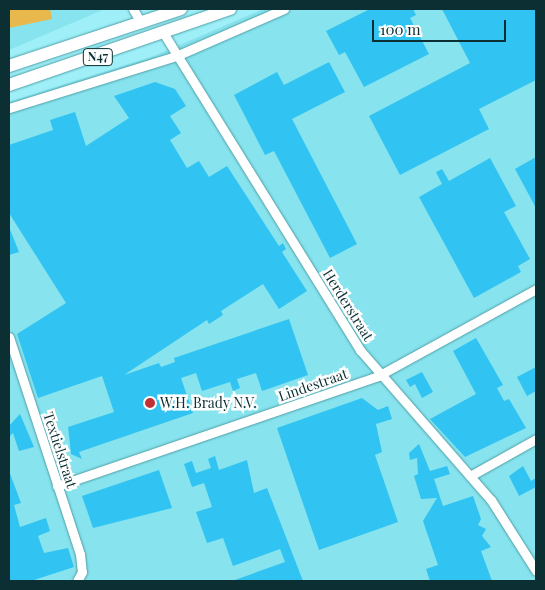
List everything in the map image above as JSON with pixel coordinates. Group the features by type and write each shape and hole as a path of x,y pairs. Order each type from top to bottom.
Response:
{"highway":[{"name":"N47","path":"9,66 181,9"},
{"name":"N47","path":"9,85 164,34 230,9"}],"street":[{"path":"133,9 141,23"},
{"path":"9,108 176,56 284,9"},
{"name":"Herderstraat","path":"164,34 378,376 470,476 506,520 536,571"},
{"name":"Lindestraat","path":"57,486 378,376 536,290"},
{"name":"Textielstraat","path":"9,337 57,486 82,572 77,581"},
{"path":"470,476 536,439"}],"shaded area":[{"path":"9,9 105,9 9,50"},
{"path":"9,9 50,9 52,19 9,28"},
{"path":"263,9 536,9 536,581 9,581 9,102 154,56"}],"building":[{"path":"370,9 413,9 416,15 410,18 429,54 364,87 345,52 339,55 326,31"},
{"path":"442,9 536,9 536,80 479,109 489,129 400,175 369,116 470,63"},
{"path":"329,62 345,92 292,119 357,244 330,258 274,151 265,155 234,95 277,72 284,85"},
{"path":"155,82 175,89 186,106 170,116 181,133 170,140 187,168 199,161 209,177 227,166 279,246 283,243 286,249 282,252 307,291 279,309 263,284 221,311 223,315 209,324 207,320 124,375 159,363 161,367 175,362 174,358 289,319 308,375 262,391 256,373 237,379 240,388 233,391 230,382 202,391 196,373 181,378 193,413 79,452 82,459 71,454 68,427 114,412 102,376 38,398 17,334 66,303 9,213 9,145 53,130 50,120 75,112 86,146 129,118 114,96"},
{"path":"536,157 536,208 515,169"},
{"path":"490,158 516,206 504,212 530,259 518,266 521,272 474,298 419,197 442,184 436,172 442,169 449,181"},
{"path":"9,227 19,252 9,255"},
{"path":"476,338 503,385 497,388 504,401 509,399 526,428 465,457 430,419 476,394 453,351"},
{"path":"536,367 536,391 527,396 517,377"},
{"path":"422,372 433,392 422,398 415,384 410,387 406,380"},
{"path":"362,398 378,410 388,406 392,419 376,424 382,452 375,455 398,522 319,550 277,428"},
{"path":"20,414 34,447 19,451 13,433 9,437 9,426"},
{"path":"419,444 430,471 447,466 450,474 434,479 443,506 473,496 481,519 478,525 486,529 482,536 491,547 481,551 492,581 430,581 426,569 438,565 423,521 437,498 421,499 414,476 418,474 417,458 410,460 409,453"},
{"path":"215,456 219,470 247,460 254,493 267,488 303,581 232,581 285,562 280,549 233,566 223,538 207,543 196,512 212,507 204,483 192,487 184,464 192,461 196,473 211,468 208,459"},
{"path":"523,466 531,481 536,478 536,487 519,496 509,476"},
{"path":"159,470 172,508 93,528 82,496"},
{"path":"9,471 21,503 14,505 20,527 46,518 50,531 38,536 44,553 68,548 74,567 31,581 9,581"}],"place":[{"name":"W.H. Brady N.V.","path":"150,403"}]}
